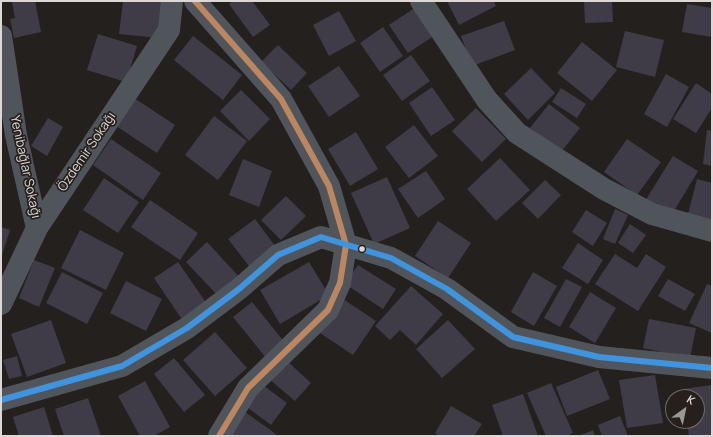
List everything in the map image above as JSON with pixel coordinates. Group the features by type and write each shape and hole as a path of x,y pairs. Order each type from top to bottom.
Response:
{"street":[{"name":"Özdemir Sokağı","path":"1,304 38,228 168,30 172,1"},
{"path":"195,1 281,99 329,186 346,245 340,282 328,310 248,388 219,436"},
{"path":"421,1 487,100 517,133 604,189 652,214 703,227 712,231"},
{"name":"Yenibağlar Sokağı","path":"1,36 16,135 38,228"},
{"path":"1,400 122,366 187,328 239,289 278,255 321,238 391,258 447,289 513,337 600,357 712,368"}],"building":[{"path":"35,1 41,32 14,38 10,19 15,18 12,2"},
{"path":"123,1 162,2 159,38 119,34"},
{"path":"233,1 252,1 270,25 253,37 229,4"},
{"path":"447,1 494,1 496,6 459,25"},
{"path":"584,1 612,1 613,22 585,23"},
{"path":"687,4 712,8 712,37 682,32"},
{"path":"416,7 435,35 408,53 389,25"},
{"path":"339,11 356,41 329,56 313,25"},
{"path":"504,21 515,50 472,66 461,36"},
{"path":"383,27 403,56 380,72 360,43"},
{"path":"625,31 664,40 655,77 616,67"},
{"path":"98,34 137,46 126,82 87,70"},
{"path":"193,36 242,75 223,100 174,60"},
{"path":"582,42 617,70 592,101 557,73"},
{"path":"278,45 307,73 291,90 261,62"},
{"path":"411,55 430,81 402,101 383,75"},
{"path":"339,66 360,96 329,117 308,86"},
{"path":"531,68 555,93 528,120 504,94"},
{"path":"666,74 689,87 667,127 644,114"},
{"path":"696,83 712,94 712,108 696,133 673,119"},
{"path":"432,87 455,120 431,136 409,103"},
{"path":"561,88 586,104 577,118 552,102"},
{"path":"241,90 270,119 249,141 220,111"},
{"path":"134,98 175,125 157,153 116,126"},
{"path":"549,104 580,128 561,152 530,128"},
{"path":"476,108 506,139 482,162 452,131"},
{"path":"214,116 247,141 218,180 185,155"},
{"path":"48,118 63,127 47,156 31,146"},
{"path":"414,125 438,156 409,178 385,147"},
{"path":"707,130 712,131 712,166 703,164"},
{"path":"356,132 378,169 350,186 328,149"},
{"path":"111,139 161,173 143,200 93,165"},
{"path":"627,139 661,162 637,195 604,172"},
{"path":"673,156 698,171 671,216 645,201"},
{"path":"500,158 530,190 496,221 467,189"},
{"path":"243,159 272,171 259,207 229,195"},
{"path":"426,171 445,199 418,218 398,189"},
{"path":"387,177 410,228 374,244 351,193"},
{"path":"104,178 139,202 118,233 83,210"},
{"path":"697,179 712,183 712,221 688,214"},
{"path":"545,180 561,195 538,219 522,203"},
{"path":"286,196 306,216 281,240 261,220"},
{"path":"150,200 198,233 180,260 131,227"},
{"path":"615,209 628,215 615,244 603,239"},
{"path":"586,210 607,223 593,246 572,232"},
{"path":"255,219 278,250 252,270 228,239"},
{"path":"438,221 471,243 448,278 415,256"},
{"path":"630,224 646,235 633,253 618,243"},
{"path":"1,227 10,230 1,258"},
{"path":"80,230 124,253 106,290 61,268"},
{"path":"207,242 242,280 221,299 186,262"},
{"path":"578,243 603,260 588,284 562,268"},
{"path":"615,254 637,268 646,254 666,267 638,311 595,284"},
{"path":"34,260 55,268 39,307 19,298"},
{"path":"178,262 207,304 183,321 154,278"},
{"path":"309,262 329,295 280,324 260,290"},
{"path":"358,265 396,289 383,309 345,284"},
{"path":"62,272 103,293 87,324 46,303"},
{"path":"533,272 557,286 534,326 511,312"},
{"path":"566,279 582,287 560,327 544,318"},
{"path":"668,279 695,294 685,311 658,296"},
{"path":"126,281 162,299 146,331 110,313"},
{"path":"707,284 712,286 712,333 689,323"},
{"path":"411,286 443,314 416,345 400,330 390,340 375,326"},
{"path":"590,292 616,308 595,343 569,327"},
{"path":"343,299 376,321 353,355 320,333"},
{"path":"252,302 286,344 267,359 233,317"},
{"path":"649,319 696,328 690,358 643,348"},
{"path":"51,320 66,363 27,377 11,334"},
{"path":"448,320 475,349 442,378 416,349"},
{"path":"215,332 247,368 215,396 183,360"},
{"path":"17,356 22,376 9,379 3,360"},
{"path":"174,358 205,395 184,412 154,374"},
{"path":"285,359 311,383 295,401 268,378"},
{"path":"598,370 610,399 567,416 556,387"},
{"path":"655,375 663,423 627,428 619,380"},
{"path":"145,381 170,427 154,436 140,436 118,396"},
{"path":"260,383 287,403 271,425 244,405"},
{"path":"551,383 573,433 566,436 546,436 527,393"},
{"path":"712,385 712,436 689,436 688,429 705,429 705,389 683,389"},
{"path":"523,394 538,436 503,436 492,405"},
{"path":"88,398 101,436 64,436 55,409"},
{"path":"451,406 482,424 474,436 439,436 435,433"},
{"path":"44,407 53,436 19,436 13,417"},
{"path":"245,412 276,434 275,436 228,436"},
{"path":"620,416 628,436 602,436 598,425"},
{"path":"593,430 595,436 579,436"}],"transit line":[{"path":"195,1 281,99 329,186 346,245 340,283 328,310 248,388 219,436"},
{"path":"1,400 122,366 187,328 239,289 278,255 321,237 391,258 447,289 513,337 599,357 712,368"}]}
